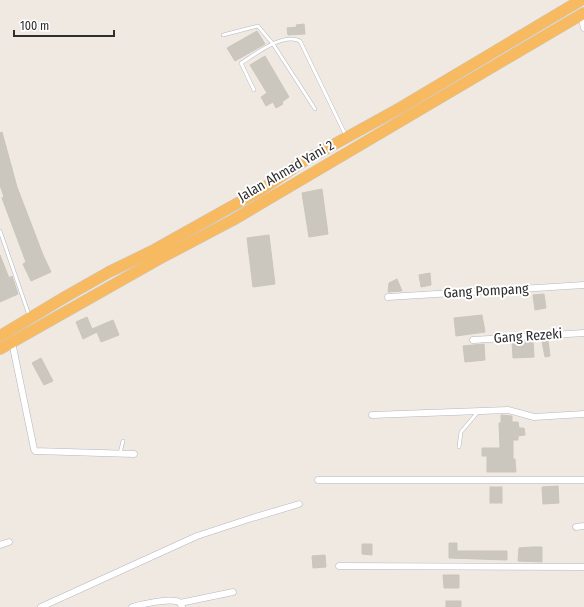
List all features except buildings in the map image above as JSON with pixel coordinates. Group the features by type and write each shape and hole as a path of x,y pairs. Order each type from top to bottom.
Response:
{"highway":[{"name":"Jalan Ahmad Yani 2","path":"0,336 109,272 152,251 237,204 304,161 400,108 580,0"},
{"name":"Jalan Ahmad Yani 2","path":"0,349 159,259 232,220 583,14"},
{"path":"486,57 490,68"}],"street":[{"path":"583,14 584,28"},
{"name":"Gang Pompang","path":"388,297 584,285"},
{"name":"Gang Rezeki","path":"473,340 584,333"},
{"path":"12,342 35,451 134,454"},
{"path":"372,415 508,410 534,417 584,414"},
{"path":"318,480 584,480"},
{"path":"42,607 51,605 197,536 299,504"},
{"path":"576,526 584,526"},
{"path":"0,545 9,542"},
{"path":"339,566 584,567"},
{"path":"132,607 175,600 181,605 233,592"}],"lane":[{"path":"223,35 258,26 273,44 315,109"},
{"path":"254,90 241,63 277,41 292,38 300,41 347,138"},
{"path":"0,231 31,318"},
{"path":"459,447 461,432 479,411"},
{"path":"120,453 123,441"}]}
